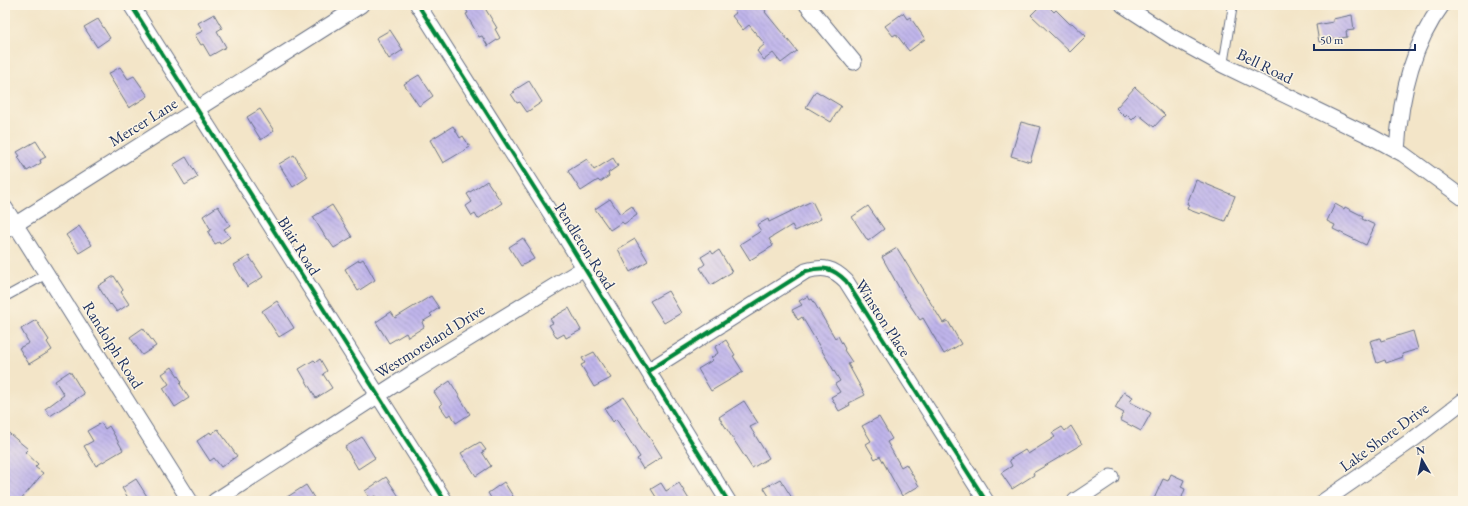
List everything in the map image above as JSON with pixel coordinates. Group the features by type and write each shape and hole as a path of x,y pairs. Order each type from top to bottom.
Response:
{"street":[{"name":"Blair Road","path":"131,5 445,501"},
{"name":"Mercer Lane","path":"10,227 361,5"},
{"name":"Pendleton Road","path":"418,5 584,268 728,501"},
{"path":"807,5 854,62"},
{"name":"Bell Road","path":"1123,5 1174,38 1223,66 1372,137 1426,170 1463,198"},
{"path":"1396,151 1398,123 1403,96 1417,51 1427,28 1442,5"},
{"name":"Randolph Road","path":"5,208 10,227 47,274 190,501"},
{"name":"Westmoreland Drive","path":"216,501 378,395 584,268"},
{"name":"Winston Place","path":"648,371 806,271 818,268 830,270 839,274 846,281 986,501"},
{"name":"Lake Shore Drive","path":"1324,501 1414,438 1463,401"},
{"path":"1075,501 1111,477"}],"lane":[{"path":"1223,66 1233,5"},
{"path":"5,297 47,274"}],"building":[{"path":"464,5 483,5 497,28 495,29 500,38 488,46 482,36 479,37 466,14 468,13"},
{"path":"730,5 761,5 797,51 781,63 773,53 764,60 757,51 765,44 749,25 743,30 732,16 736,13"},
{"path":"1041,5 1047,5 1054,12 1056,10 1070,24 1072,23 1086,36 1070,52 1031,15"},
{"path":"903,13 907,19 910,17 925,39 909,51 896,34 893,36 885,26"},
{"path":"214,14 222,28 217,31 226,47 210,56 203,44 201,45 195,35 203,31 198,23"},
{"path":"1352,15 1354,30 1346,31 1347,37 1319,42 1316,25 1333,22 1333,19"},
{"path":"98,19 110,38 97,47 84,27"},
{"path":"390,30 403,50 389,59 376,38"},
{"path":"120,67 128,79 134,76 148,96 129,108 108,74"},
{"path":"419,75 433,96 419,106 404,84"},
{"path":"529,81 542,102 527,112 520,102 517,103 511,94 515,92 513,91"},
{"path":"1135,87 1165,115 1154,127 1138,114 1132,120 1127,115 1125,117 1116,108"},
{"path":"816,91 841,106 831,122 806,107"},
{"path":"260,109 274,131 261,140 247,117"},
{"path":"1021,122 1040,127 1030,162 1011,156"},
{"path":"453,126 460,138 463,136 470,147 443,163 430,140"},
{"path":"36,141 46,157 40,160 41,163 27,171 18,157 20,156 17,152"},
{"path":"294,155 308,177 293,187 279,164"},
{"path":"186,157 198,177 185,185 173,165"},
{"path":"613,158 618,166 608,173 609,176 600,182 598,180 581,191 568,171 587,159 594,170"},
{"path":"1196,180 1235,196 1225,221 1201,212 1200,214 1187,209 1189,204 1187,204"},
{"path":"487,181 502,203 478,219 475,214 472,216 466,206 472,202 467,194"},
{"path":"610,199 620,214 632,206 637,215 624,224 622,222 610,230 595,209"},
{"path":"812,201 821,219 795,231 792,225 769,239 773,246 750,260 740,244 761,231 757,225 768,219 769,222"},
{"path":"1335,204 1363,216 1362,219 1375,225 1366,245 1333,229 1335,225 1327,221"},
{"path":"332,205 352,237 334,248 313,217"},
{"path":"218,206 230,225 224,229 230,237 220,244 219,242 215,244 208,232 211,230 203,216"},
{"path":"868,206 884,229 868,241 852,217"},
{"path":"79,226 92,245 79,253 66,235"},
{"path":"523,238 531,250 529,251 534,259 521,266 509,247"},
{"path":"635,239 648,261 630,272 618,249"},
{"path":"897,248 943,323 948,321 961,344 944,354 923,318 920,320 902,293 882,257"},
{"path":"719,250 732,272 711,285 700,268 705,264 701,257 711,251 713,254"},
{"path":"249,256 263,277 247,287 234,265"},
{"path":"363,259 375,280 358,291 345,269"},
{"path":"114,276 123,290 121,292 129,304 117,312 111,304 110,305 98,286"},
{"path":"668,291 681,313 664,323 650,301"},
{"path":"431,296 439,308 430,314 432,316 422,322 424,327 408,337 406,333 389,343 376,322 391,312 395,318"},
{"path":"808,296 810,300 812,299 835,338 838,336 845,349 844,350 852,362 848,364 865,395 849,403 850,405 839,411 831,397 840,392 835,384 840,381 802,317 798,320 792,310 802,305 799,301"},
{"path":"277,301 294,328 279,337 262,311"},
{"path":"569,308 581,330 566,338 564,334 557,338 549,325 553,323 550,319"},
{"path":"36,320 49,340 47,342 52,350 29,364 19,348 29,343 21,329"},
{"path":"143,328 156,346 142,355 130,337"},
{"path":"1413,331 1418,349 1402,354 1403,357 1386,363 1385,360 1377,363 1370,341 1380,338 1381,341"},
{"path":"726,340 735,355 733,356 743,372 711,391 698,369 713,360 711,358 718,353 715,347"},
{"path":"594,352 611,378 594,387 581,365 585,363 582,358"},
{"path":"320,359 327,371 323,374 332,388 316,398 299,369 314,360 316,362"},
{"path":"172,367 182,382 180,384 189,398 175,407 163,388 169,384 162,374"},
{"path":"70,371 84,394 50,416 45,409 64,395 55,381"},
{"path":"450,381 470,414 456,423 451,414 447,416 440,406 442,404 434,392"},
{"path":"1124,392 1133,397 1130,402 1151,413 1141,431 1120,420 1124,413 1115,408"},
{"path":"624,397 662,457 643,469 637,459 640,457 616,419 613,422 605,409"},
{"path":"744,401 758,423 750,427 769,458 752,468 719,417"},
{"path":"879,417 892,439 887,442 901,467 906,464 919,486 902,496 880,456 875,459 866,444 871,441 862,426"},
{"path":"101,423 105,429 109,426 123,450 96,466 84,446 93,441 87,431"},
{"path":"1071,426 1082,444 1033,473 1034,475 1012,489 1001,473 1012,466 1009,460 1025,450 1028,454 1055,437 1052,433 1062,427 1065,431"},
{"path":"218,429 237,456 221,467 214,458 210,461 197,441 210,432 211,434"},
{"path":"5,430 28,449 25,452 38,464 35,467 43,473 20,501 5,501"},
{"path":"362,437 375,458 358,469 345,447"},
{"path":"480,442 486,450 482,452 491,466 476,476 461,453"},
{"path":"1171,474 1184,480 1181,487 1185,489 1181,500 1176,498 1175,501 1153,501 1163,479 1168,481"},
{"path":"386,477 402,501 378,501 375,496 370,499 365,491"},
{"path":"136,479 150,501 130,501 122,488"},
{"path":"780,479 794,501 772,501 764,488"},
{"path":"504,482 516,501 493,501 488,493"},
{"path":"661,483 666,491 679,483 690,501 649,501 656,497 651,489"},
{"path":"306,485 316,501 281,501"}],"cycle path":[{"path":"131,5 445,501"},
{"path":"418,5 551,214 728,501"},
{"path":"648,371 806,271 828,269 837,273 846,281 986,501"}]}
